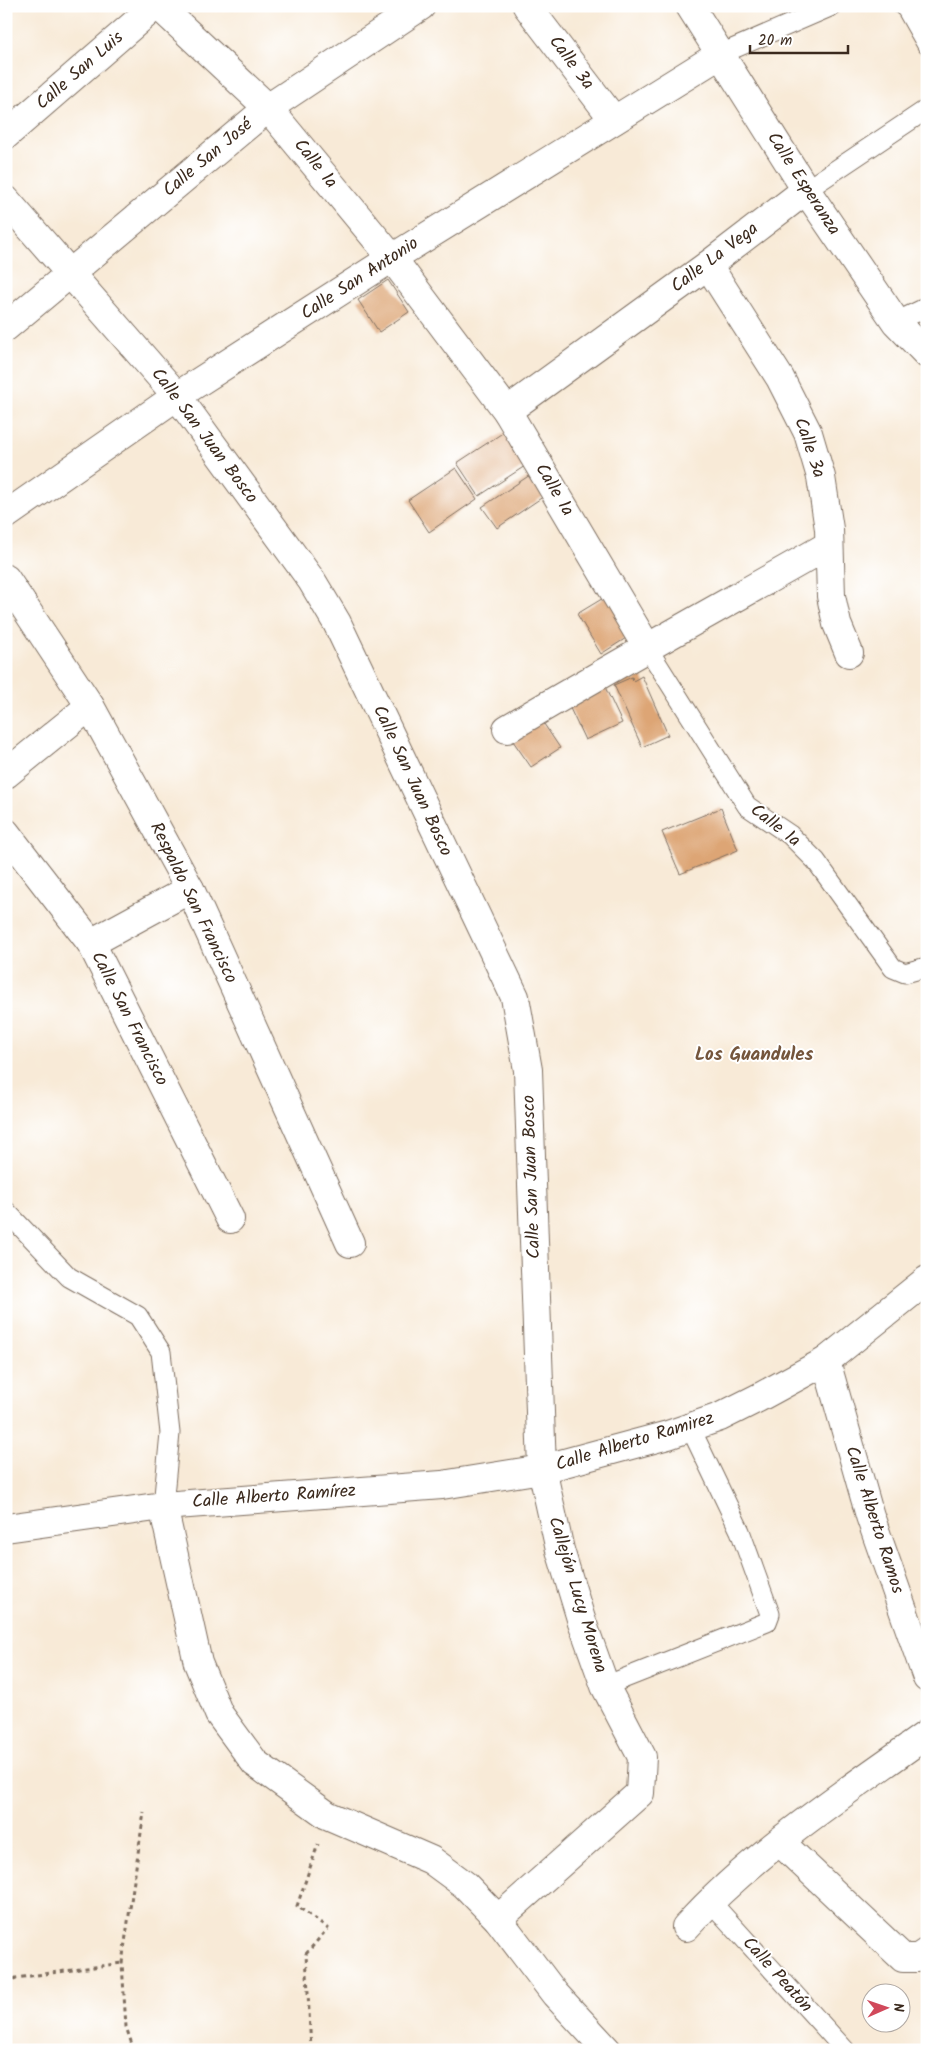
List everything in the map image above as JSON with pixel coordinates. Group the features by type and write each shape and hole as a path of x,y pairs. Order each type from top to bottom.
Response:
{"street":[{"name":"Calle San Luis","path":"6,135 155,6"},
{"name":"Calle 1a","path":"159,6 268,108 392,258 507,411 648,649"},
{"name":"Calle San José","path":"6,327 268,108 421,6"},
{"name":"Calle 3a","path":"528,6 614,120"},
{"name":"Calle Esperanza","path":"690,6 806,190 896,322 927,354"},
{"name":"Calle San Antonio","path":"6,515 177,396 392,258 721,54"},
{"name":"Calle La Vega","path":"507,411 708,265 806,190"},
{"name":"Calle San Juan Bosco","path":"6,200 177,396 312,581 337,623 515,997 528,1070 542,1469"},
{"name":"Calle 3a","path":"708,265 780,378 808,433 821,477 829,545 831,596 837,624 849,653"},
{"path":"507,729 583,683 648,649 829,545"},
{"name":"Respaldo San Francisco","path":"6,579 90,706 190,889 350,1243"},
{"path":"6,774 90,706"},
{"name":"Calle San Francisco","path":"6,833 91,943 230,1219"},
{"path":"91,943 190,889"},
{"name":"Calle Alberto Ramirez","path":"542,1469 690,1427 727,1413 826,1361 927,1280"},
{"name":"Calle Alberto Ramos","path":"826,1361 870,1516 927,1678"},
{"name":"Calle Alberto Ramírez","path":"6,1528 162,1506 442,1485 542,1469"},
{"name":"Callejón Lucy Morena","path":"498,1919 640,1792 642,1757 605,1686 581,1619 560,1550 542,1469"},
{"path":"162,1506 198,1664 219,1714 255,1763 328,1815 431,1860 464,1885 498,1919 555,1994 607,2050"},
{"path":"686,1927 710,1901 780,1842 927,1734"},
{"path":"780,1842 903,1958 918,1958 927,1952"}],"lane":[{"path":"721,54 832,6"},
{"path":"903,6 906,8 927,45"},
{"name":"Calle La Vega","path":"806,190 927,109"},
{"path":"896,322 927,307"},
{"name":"Calle 1a","path":"648,649 747,806 790,835 816,861 893,968 905,973 927,967"},
{"path":"6,1212 69,1277 138,1316 162,1352 170,1433 162,1506"},
{"path":"605,1686 767,1622 769,1618 770,1614 740,1531 690,1427"},
{"name":"Calle Peatón","path":"710,1901 844,2050"}],"path":[{"path":"134,2050 126,2027 122,1963 144,1812"},
{"path":"311,2050 306,1954 328,1928 297,1906 328,1815"},
{"path":"6,1982 16,1978 122,1963"}],"building":[{"path":"388,280 409,312 379,332 358,300"},
{"path":"504,432 525,466 479,496 457,463"},
{"path":"456,468 477,499 429,532 408,500"},
{"path":"536,471 550,492 497,528 482,507"},
{"path":"610,594 634,633 601,654 577,614"},
{"path":"642,676 668,735 642,747 614,685 632,677 633,681"},
{"path":"605,687 622,723 585,740 568,704"},
{"path":"542,721 560,748 531,767 513,741"},
{"path":"721,808 738,850 680,874 662,832"}],"district":[{"name":"Los Guandules","path":"754,1055"}]}
